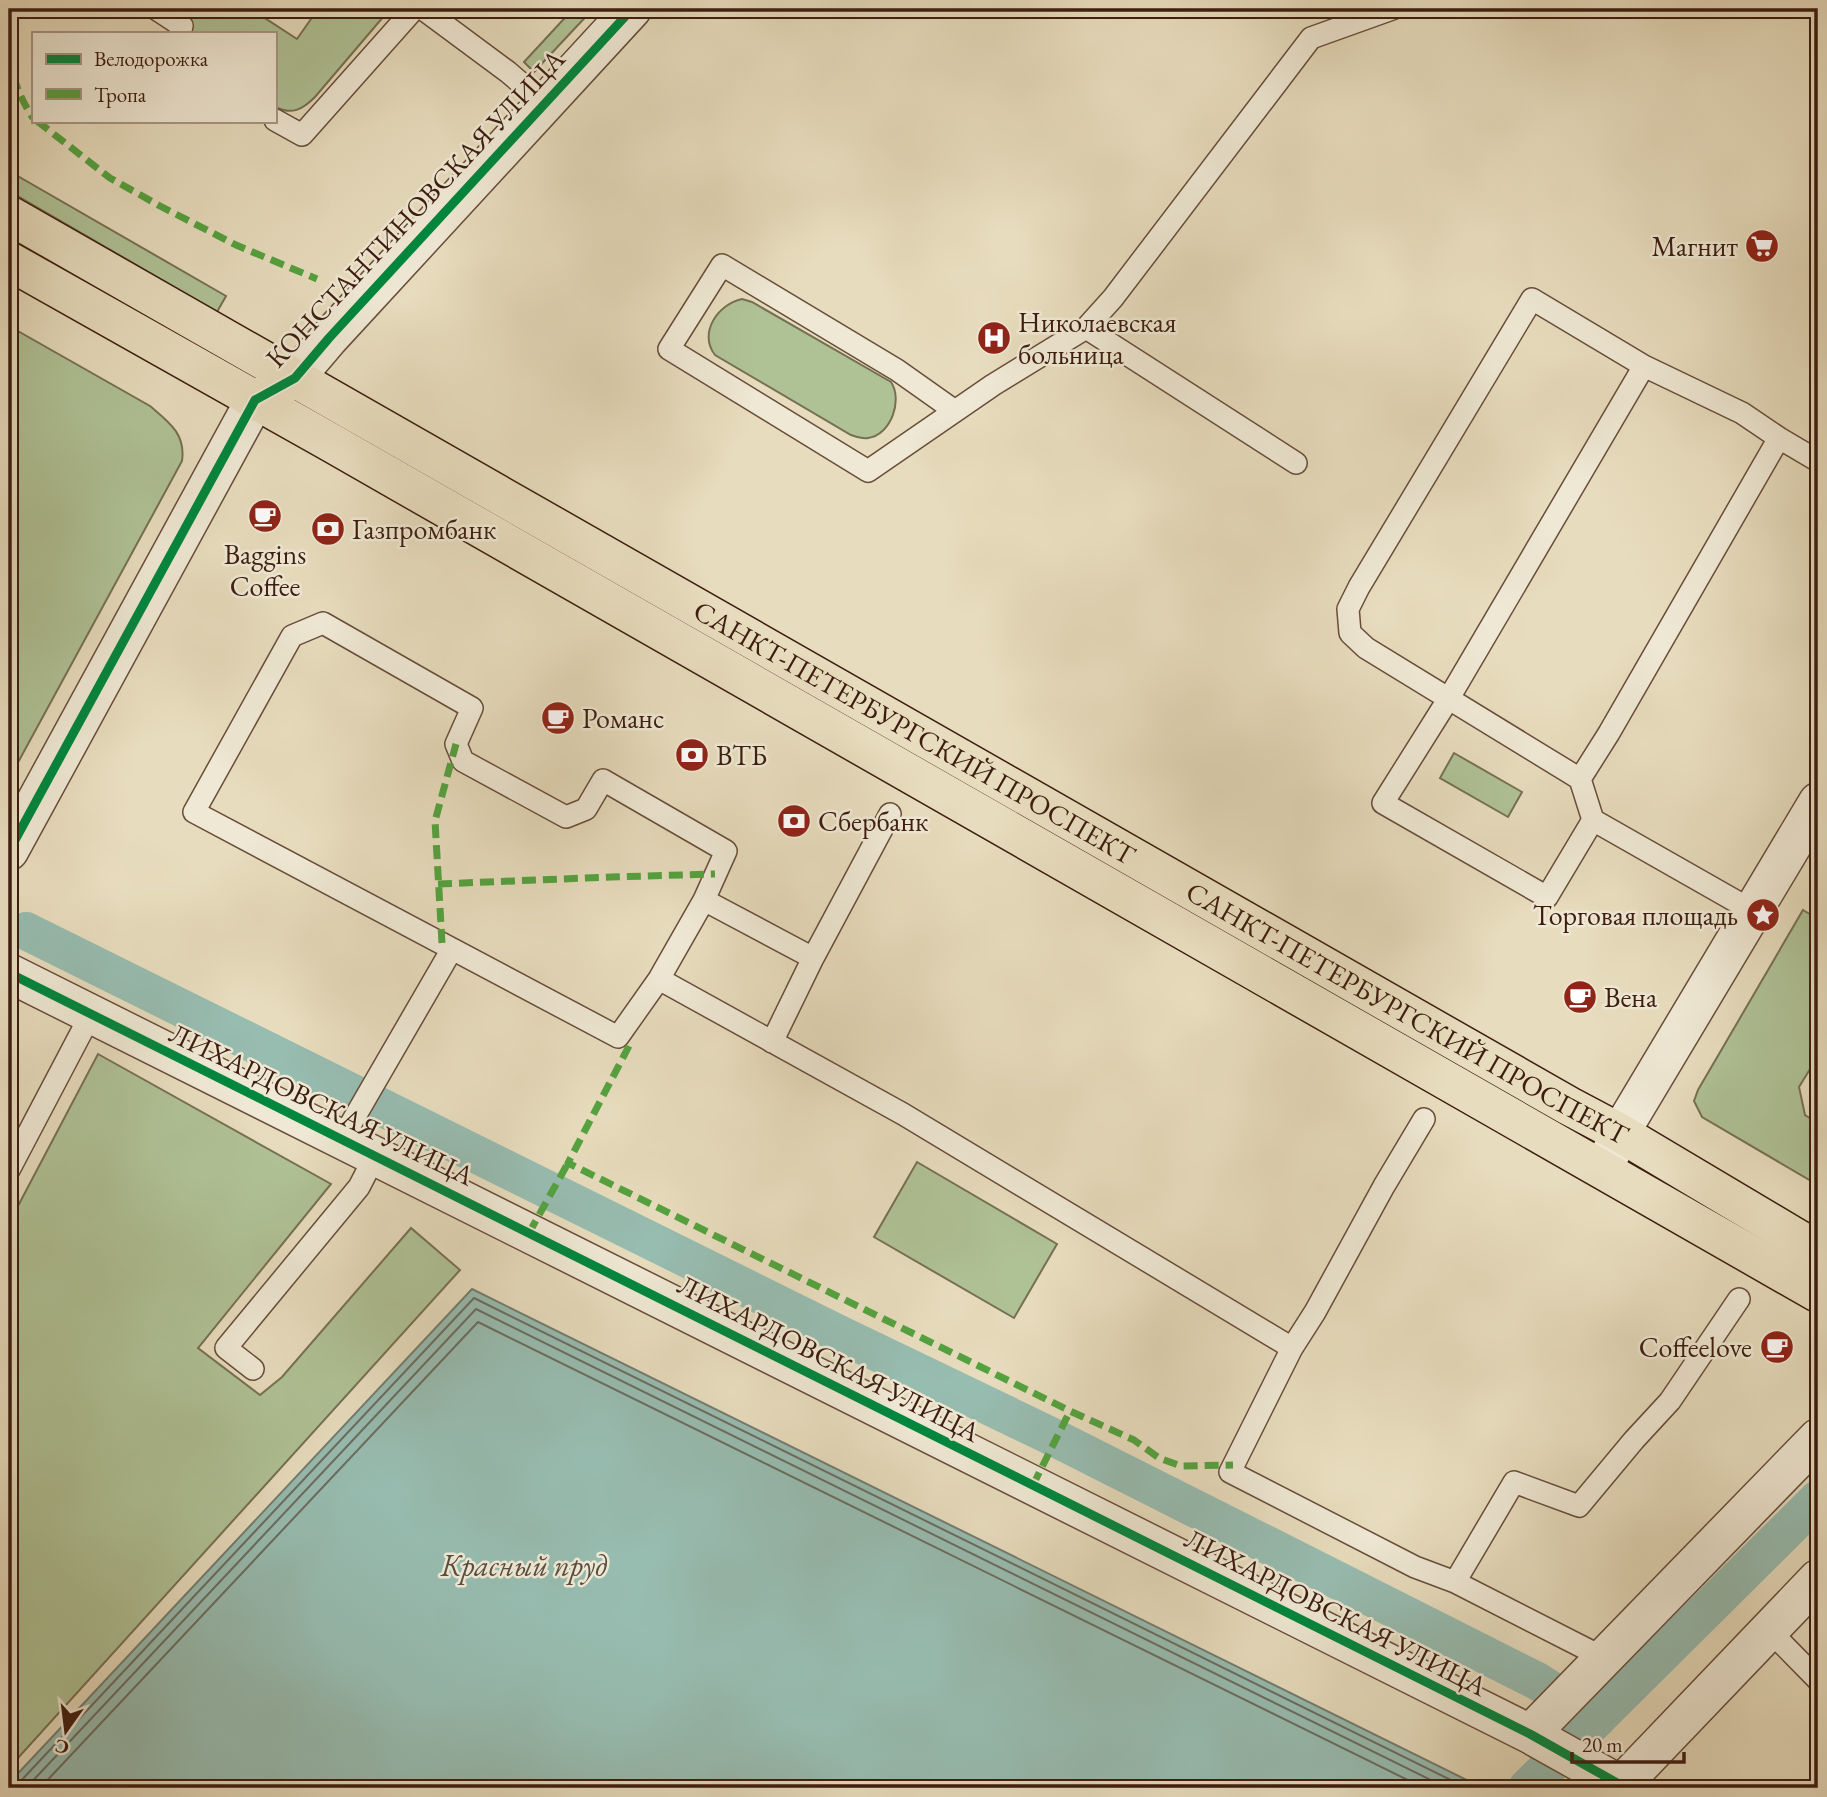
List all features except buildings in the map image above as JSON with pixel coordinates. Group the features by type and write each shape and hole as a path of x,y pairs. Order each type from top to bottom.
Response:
{"main road":[{"name":"САНКТ-ПЕТЕРБУРГСКИЙ ПРОСПЕКТ","path":"9,215 1620,1133 1818,1251"},
{"name":"САНКТ-ПЕТЕРБУРГСКИЙ ПРОСПЕКТ","path":"9,261 1818,1293"}],"street":[{"name":"КОНСТАНТИНОВСКАЯ УЛИЦА","path":"255,400 295,378 632,9"},
{"path":"9,851 255,400"},
{"path":"1603,1170 1620,1133 1818,802"},
{"name":"ЛИХАРДОВСКАЯ УЛИЦА","path":"9,974 357,1138 1530,1734 1624,1787"},
{"path":"1530,1734 1818,1438"},
{"path":"1624,1787 1818,1578"}],"lane":[{"path":"156,9 182,26 180,32"},
{"path":"276,121 302,135 414,9"},
{"path":"423,9 508,72 545,104"},
{"path":"955,411 897,370 722,265 669,349 868,471 993,385 1086,328 1112,298 1311,38 1392,9"},
{"path":"1753,911 1593,820 1580,779 1366,649 1350,633 1348,610 1359,587 1532,299 1644,366 1742,413 1818,461"},
{"path":"1086,328 1296,463"},
{"path":"1593,820 1547,897 1383,803 1449,698 1644,366"},
{"path":"1580,779 1779,438"},
{"path":"323,623 472,708 456,744 463,761 566,817 586,809 603,780 726,851 704,900 659,979 618,1037 194,812 292,636 323,623"},
{"path":"772,1042 813,958 890,814"},
{"path":"704,900 813,958"},
{"path":"253,1369 226,1348 359,1187 357,1138 377,1079 452,949"},
{"path":"659,979 903,1114 1292,1348"},
{"path":"9,1170 91,1014"},
{"path":"1424,1119 1292,1348 1230,1472 1415,1567 1455,1582 1604,1658"},
{"path":"1455,1582 1514,1482 1579,1506 1670,1401 1740,1299"},
{"path":"1769,1630 1818,1680"}],"green space":[{"path":"201,9 251,9 297,39 318,9 390,9 315,97 306,105 292,111 276,107 276,32 184,32 191,17"},
{"path":"573,9 593,9 534,72 524,62"},
{"path":"9,171 226,296 217,312 9,191"},
{"path":"742,299 752,302 891,382 896,398 895,407 889,424 883,431 868,438 851,435 715,355 709,338 713,321 725,307"},
{"path":"9,326 150,406 175,429 183,452 182,461 9,779"},
{"path":"1454,753 1522,792 1508,817 1440,778"},
{"path":"1803,910 1818,919 1818,1060 1799,1087 1805,1115 1818,1123 1818,1185 1702,1117 1694,1101"},
{"path":"98,1054 331,1184 198,1348 260,1395 282,1377 411,1228 460,1270 9,1768 9,1223"},
{"path":"917,1162 1057,1244 1014,1318 874,1237"}],"water":[{"name":"Красный пруд","path":"472,1289 1483,1788 9,1788 9,1783"}],"waterway":[{"path":"26,931 843,1336 1055,1438 1537,1681 1597,1719"},
{"path":"1527,1788 1818,1499"}],"marked path":[{"path":"9,56 18,88 32,116"},
{"path":"38,122 110,178 236,245 317,279"},
{"path":"442,943 435,821 456,744"},
{"path":"438,884 715,874"},
{"path":"629,1046 568,1163 1134,1440 1159,1458 1181,1466 1233,1465"},
{"path":"529,1233 568,1163"},
{"path":"1033,1485 1070,1411"}],"cycle path":[{"path":"9,851 255,400 295,378 632,9"},
{"path":"9,973 1530,1734 1626,1788"}],"place":[{"name":"Магнит","path":"1762,246"},
{"name":"Николаевская больница","path":"994,338"},
{"name":"Baggins Coffee","path":"265,516"},
{"name":"Газпромбанк","path":"328,529"},
{"name":"Романс","path":"558,718"},
{"name":"ВТБ","path":"692,755"},
{"name":"Сбербанк","path":"794,821"},
{"name":"Торговая площадь","path":"1763,915"},
{"name":"Вена","path":"1580,997"},
{"name":"Cоffeelove","path":"1777,1347"}]}
